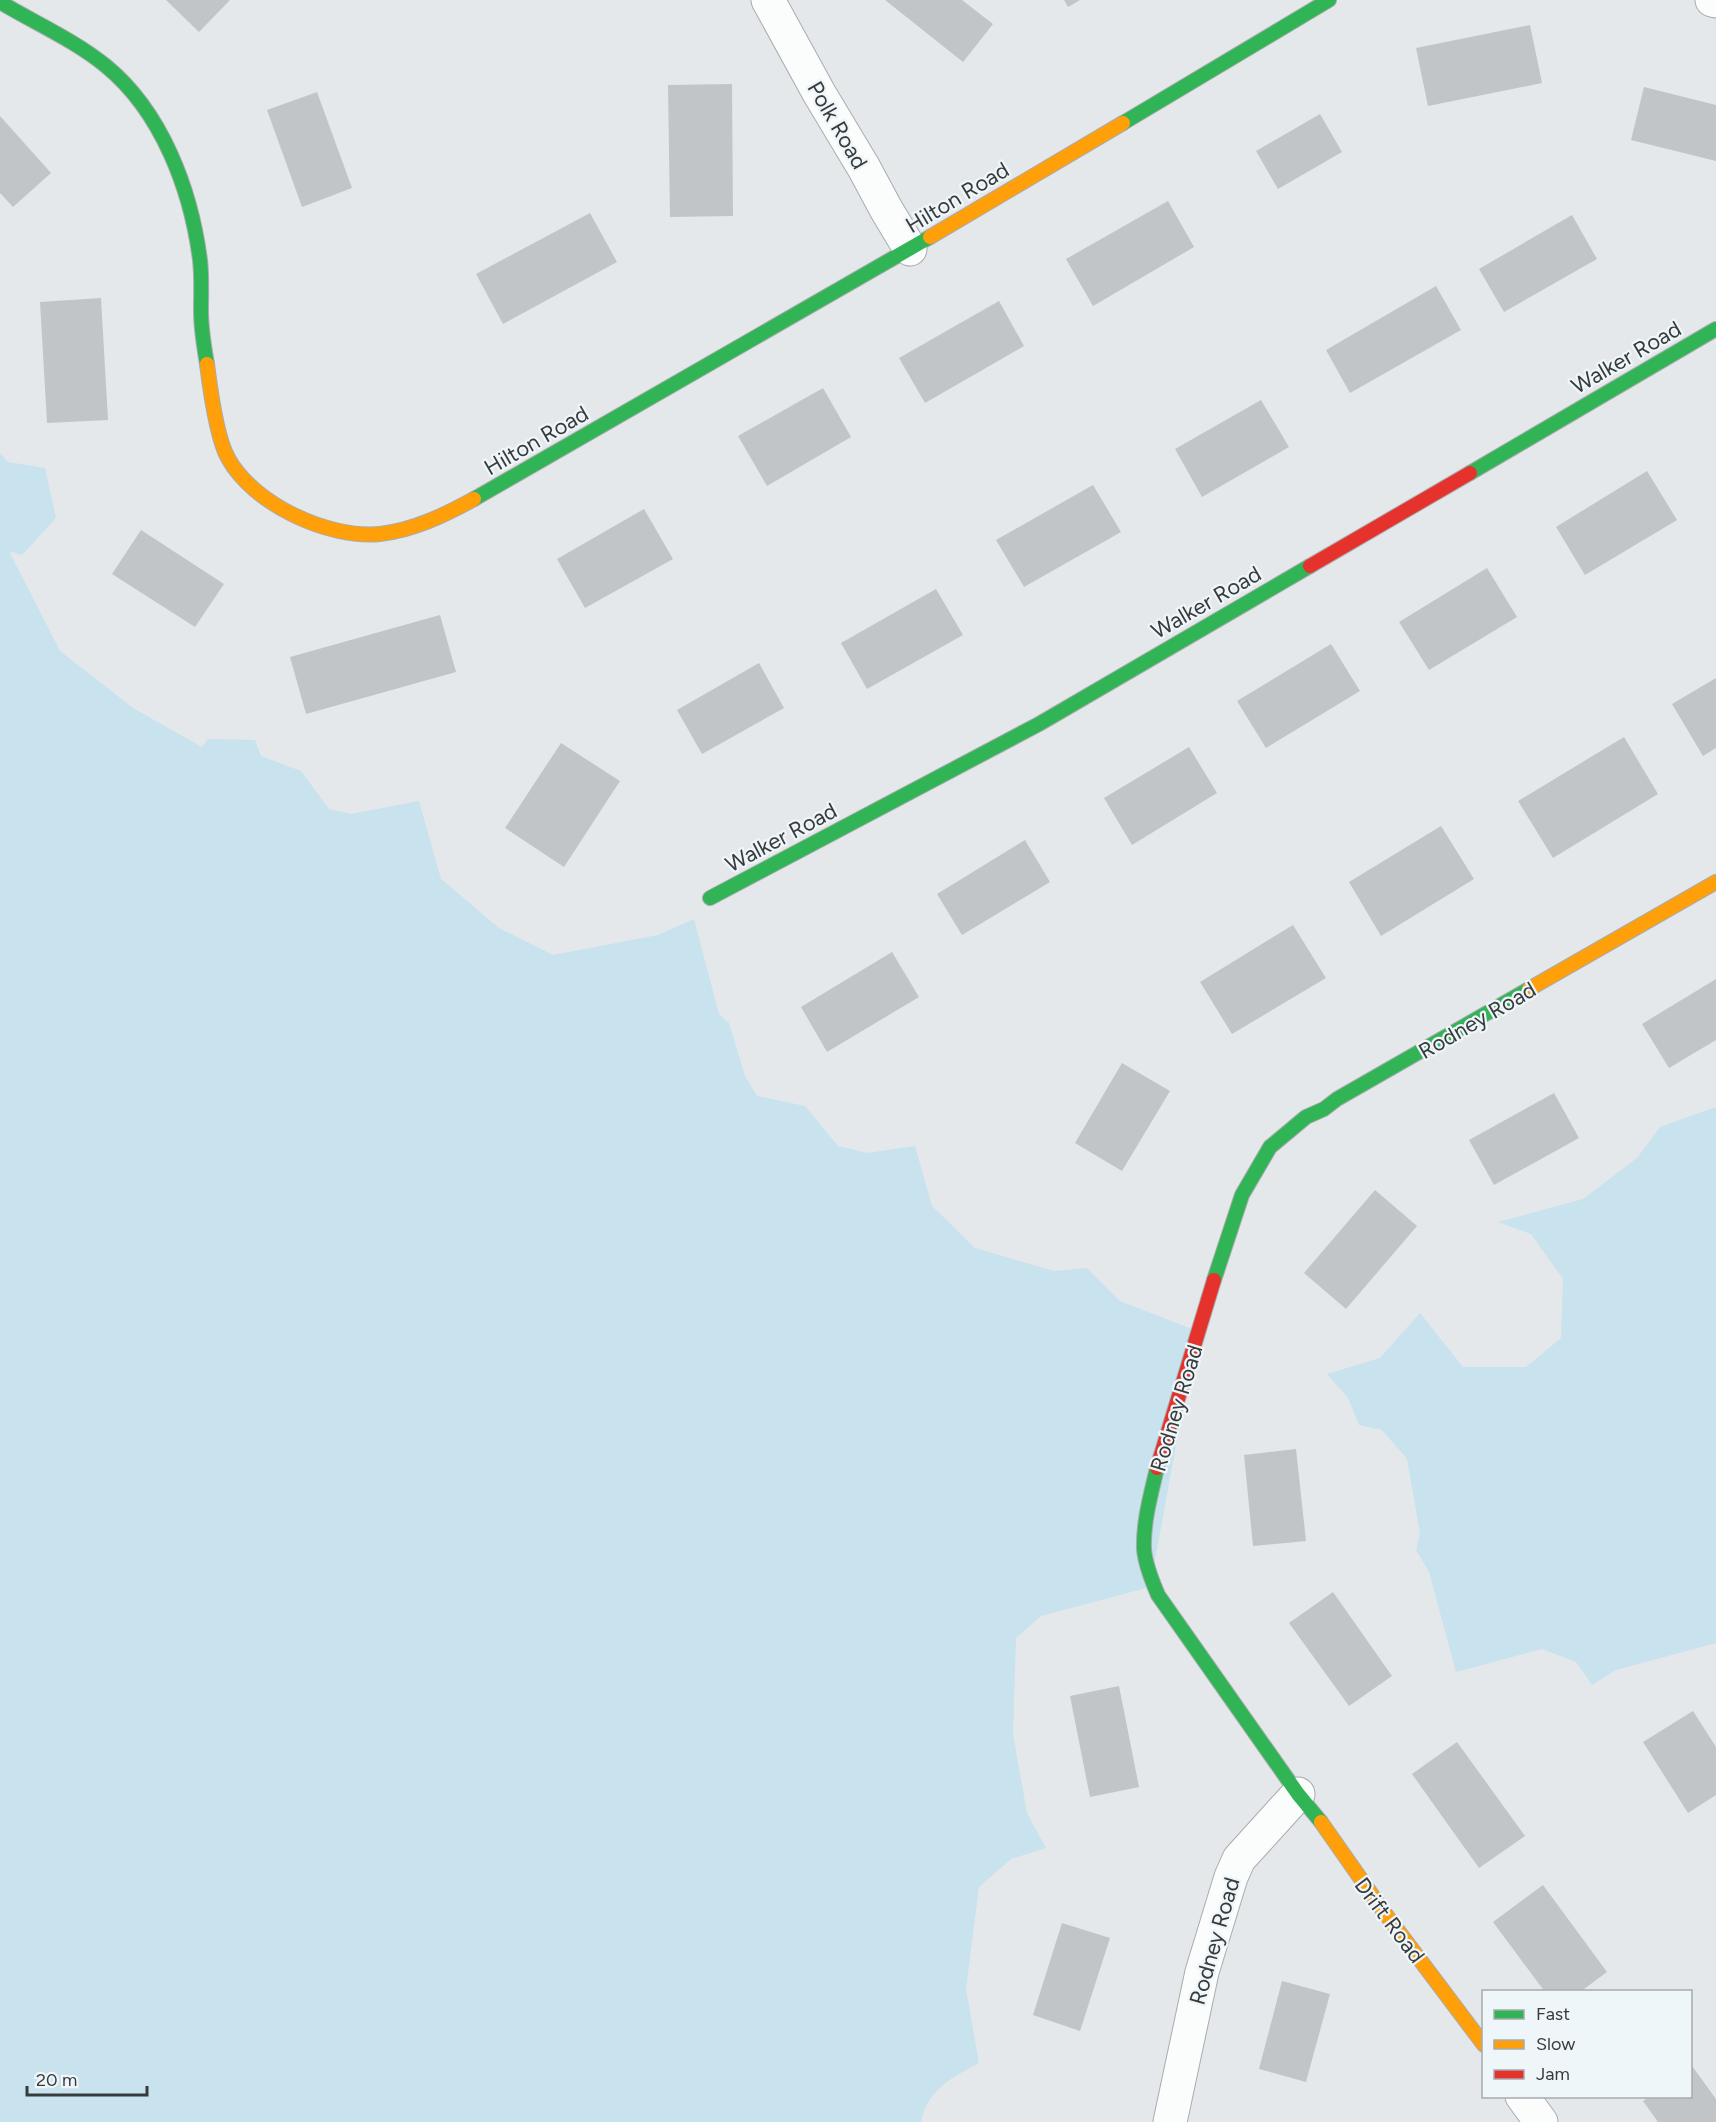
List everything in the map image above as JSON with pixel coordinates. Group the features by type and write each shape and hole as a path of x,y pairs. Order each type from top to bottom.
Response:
{"street":[{"name":"Polk Road","path":"768,0 910,249"},
{"name":"Hilton Road","path":"0,2 68,40 105,65 120,80 154,124 166,145 185,193 192,222 202,282 201,313 209,379 226,455 254,491 278,507 324,526 378,534 444,516 910,249 1329,0"},
{"name":"Walker Road","path":"710,898 1039,724 1716,329"},
{"name":"Rodney Road","path":"1170,2122 1202,1972 1231,1877 1239,1859 1298,1794 1158,1595 1150,1579 1144,1550 1146,1524 1161,1452 1242,1195 1270,1147 1306,1117 1324,1109 1337,1099 1716,882"},
{"name":"Drift Road","path":"1298,1794 1320,1820 1367,1889 1482,2042"},
{"path":"1523,2098 1541,2122"}],"shaded area":[{"path":"0,453 8,462 45,468 56,518 22,555 9,551 60,651 133,708 202,747 208,739 255,740 261,756 301,771 329,809 351,814 419,801 441,879 499,928 553,955 658,935 694,919 719,1014 729,1023 745,1076 757,1096 805,1106 838,1146 867,1153 915,1146 932,1206 975,1248 1054,1271 1087,1268 1120,1301 1197,1331 1150,1587 1041,1616 1016,1638 1013,1734 1027,1813 1046,1848 1011,1859 979,1887 966,1989 979,2063 950,2080 935,2093 924,2111 921,2122 0,2122"},
{"path":"1716,1107 1716,1643 1616,1670 1592,1685 1576,1662 1542,1649 1456,1672 1429,1572 1416,1550 1420,1533 1407,1459 1382,1430 1359,1425 1348,1398 1327,1374 1380,1358 1420,1313 1463,1367 1526,1367 1561,1338 1563,1279 1531,1234 1498,1222 1583,1199 1637,1158 1660,1127"}],"building":[{"path":"166,0 230,0 199,32"},
{"path":"885,0 962,0 993,24 963,62"},
{"path":"1064,0 1080,0 1068,7"},
{"path":"1530,25 1542,83 1428,106 1416,48"},
{"path":"732,84 733,216 670,217 668,85"},
{"path":"1644,87 1716,105 1716,161 1631,140"},
{"path":"317,92 352,188 302,207 267,110"},
{"path":"1320,114 1342,152 1278,189 1256,151"},
{"path":"0,116 51,173 13,207 0,193"},
{"path":"1168,201 1194,247 1093,306 1066,259"},
{"path":"590,213 617,262 503,324 476,274"},
{"path":"1572,215 1597,259 1504,312 1479,269"},
{"path":"1436,286 1461,330 1350,393 1326,350"},
{"path":"101,298 108,420 47,423 40,302"},
{"path":"999,301 1024,346 925,403 899,358"},
{"path":"823,388 851,437 767,486 738,436"},
{"path":"1261,400 1289,447 1202,497 1175,449"},
{"path":"1647,471 1677,520 1585,575 1556,527"},
{"path":"1093,485 1121,532 1024,587 996,540"},
{"path":"644,509 673,559 585,608 557,559"},
{"path":"141,530 224,584 195,627 112,574"},
{"path":"1487,568 1517,617 1429,670 1399,622"},
{"path":"936,589 963,635 867,689 841,643"},
{"path":"440,615 456,672 306,714 290,657"},
{"path":"1331,644 1360,691 1266,748 1237,701"},
{"path":"759,663 784,708 702,754 677,710"},
{"path":"1716,678 1716,748 1703,756 1672,704"},
{"path":"1624,737 1658,794 1553,858 1518,801"},
{"path":"561,743 620,781 564,867 505,828"},
{"path":"1189,747 1217,793 1132,845 1104,798"},
{"path":"1441,826 1474,879 1381,936 1349,882"},
{"path":"1025,840 1050,882 962,935 937,894"},
{"path":"1293,925 1326,978 1232,1034 1200,982"},
{"path":"892,952 919,997 827,1052 801,1007"},
{"path":"1716,979 1716,1040 1669,1068 1642,1024"},
{"path":"1122,1063 1170,1091 1122,1171 1075,1143"},
{"path":"1554,1093 1579,1138 1494,1185 1469,1140"},
{"path":"1375,1190 1417,1226 1346,1309 1304,1273"},
{"path":"1296,1449 1306,1541 1253,1546 1244,1455"},
{"path":"1333,1592 1392,1676 1349,1706 1289,1623"},
{"path":"1119,1686 1139,1787 1090,1797 1070,1696"},
{"path":"1693,1711 1716,1747 1716,1795 1688,1813 1643,1742"},
{"path":"1457,1742 1525,1836 1479,1868 1412,1774"},
{"path":"1543,1885 1607,1972 1583,1990 1544,1990 1493,1922"},
{"path":"1062,1923 1110,1938 1080,2031 1033,2015"},
{"path":"1282,1981 1330,1994 1306,2082 1259,2069"},
{"path":"1692,2066 1716,2099 1716,2122 1658,2122 1643,2101 1647,2098 1692,2098"}],"traffic: fast":[{"path":"1123,123 1329,0"},
{"path":"0,2 68,40 106,66 126,85 158,129 181,180 196,233 201,266 202,324 207,364"},
{"path":"474,499 930,237"},
{"path":"1470,473 1716,329"},
{"path":"710,898 1039,724 1310,566"},
{"path":"1214,1280 1242,1195 1270,1147 1306,1117 1324,1109 1337,1099 1529,989"},
{"path":"1157,1468 1146,1518 1144,1549 1147,1566 1158,1595 1298,1794 1321,1822"}],"traffic: slow":[{"path":"930,237 1123,123"},
{"path":"207,364 217,426 228,458 255,490 273,504 294,515 338,531 380,534 429,521 474,499"},
{"path":"1529,989 1716,882"},
{"path":"1321,1822 1384,1912 1482,2042"}],"traffic: jam":[{"path":"1310,566 1470,473"},
{"path":"1157,1468 1214,1280"}]}
